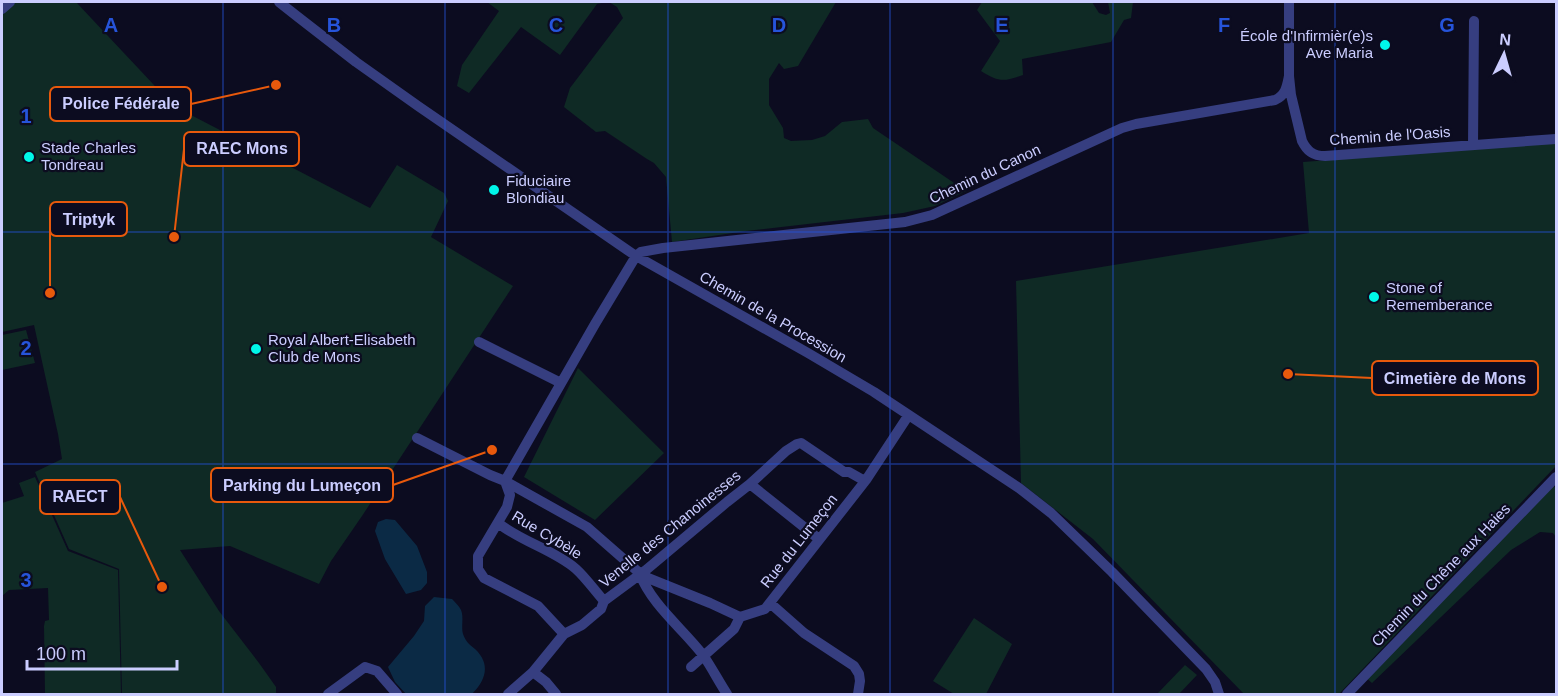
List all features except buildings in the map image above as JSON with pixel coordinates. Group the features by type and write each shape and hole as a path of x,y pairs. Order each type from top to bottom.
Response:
{"street":[{"path":"2,9 10,2"},
{"name":"Chemin de la Procession","path":"279,2 356,62 636,256 874,392 1019,488 1051,513 1134,594 1206,669 1215,682 1219,694"},
{"name":"Chemin de l'Oasis","path":"1289,2 1291,95 1299,133 1305,148 1310,152 1318,156 1557,139"},
{"path":"1473,146 1474,21"},
{"name":"Chemin du Canon","path":"636,256 641,252 663,248 905,222 932,215 1122,128 1275,100 1285,92 1289,76"},
{"path":"564,634 538,606 484,578 478,569 477,556 507,507 510,495 505,481 636,256"},
{"path":"479,342 561,382"},
{"name":"Rue du Lumeçon","path":"740,617 765,609 865,481 908,416"},
{"path":"417,438 505,481 587,527 643,576 740,617 734,629 691,667"},
{"name":"Venelle des Chanoinesses","path":"508,694 533,672 564,634 582,625 601,609 604,601 797,444 801,443 844,472 849,472 865,481"},
{"name":"Chemin du Chêne aux Haies","path":"1347,694 1557,477"},
{"path":"750,484 819,539"},
{"name":"Rue Cybèle","path":"498,523 518,537 577,570 604,601"},
{"path":"640,574 653,598 703,656 721,687 728,694"},
{"path":"770,603 804,633 854,666 860,681 858,694"},
{"path":"328,694 365,667 377,671 397,694"},
{"path":"533,672 556,694"}],"green space":[{"name":"Royal Albert-Elisabeth Club de Mons","path":"10,2 76,2 154,85 164,101 370,208 397,165 444,193 448,201 431,237 513,286 331,561 319,584 230,546 180,550 219,611 276,687 276,694 122,694 119,569 69,549 35,472 62,459 34,325 2,332 2,9"},
{"path":"487,2 607,2 597,4 560,55 521,27 469,93 457,86 462,65 499,11"},
{"path":"609,2 836,2 798,66 784,69 779,63 769,79 769,105 783,128 784,138 791,141 812,140 825,136 842,122 868,119 873,128 966,191 935,206 903,213 672,242 666,177 654,163 605,131 596,132 564,107 570,88 623,18 617,7"},
{"path":"982,2 1092,2 1099,13 1106,15 1110,13 1108,2 1133,2 1131,18 1124,20 1111,42 1022,59 1023,75 1001,80 981,71 1000,41 977,10"},
{"path":"1556,139 1556,466 1339,694 1244,694 1093,539 1021,483 1016,281 1309,233 1303,162 1515,146"},
{"path":"26,330 35,363 2,370 2,335"},
{"path":"578,368 664,453 595,520 524,477"},
{"path":"35,477 68,551 118,570 121,694 45,694 44,626 45,621 49,620 48,588 9,590 2,596 2,503 24,496 19,483"},
{"path":"1551,482 1556,489 1556,537 1553,533 1540,532 1511,550 1372,683 1364,676"},
{"path":"974,618 1012,644 986,694 954,694 933,681"},
{"path":"1185,665 1197,675 1179,694 1157,694"}],"water":[{"path":"386,519 395,520 417,546 427,572 427,583 421,590 406,594 385,559 375,531 378,522"},
{"path":"434,597 452,599 458,606 462,613 464,637 483,660 485,672 481,683 472,694 406,694 395,682 388,667 424,621 425,606"}],"place":[{"name":"École d'Infirmièr(e)s Ave Maria","path":"1385,45"},
{"name":"Police Fédérale","path":"276,85"},
{"name":"Stade Charles Tondreau","path":"29,157"},
{"name":"Fiduciaire Blondiau","path":"494,190"},
{"name":"RAEC Mons","path":"174,237"},
{"name":"Triptyk","path":"50,293"},
{"name":"Stone of Rememberance","path":"1374,297"},
{"name":"Royal Albert-Elisabeth Club de Mons","path":"256,349"},
{"name":"Cimetière de Mons","path":"1288,374"},
{"name":"Parking du Lumeçon","path":"492,450"},
{"name":"RAECT","path":"162,587"}]}
